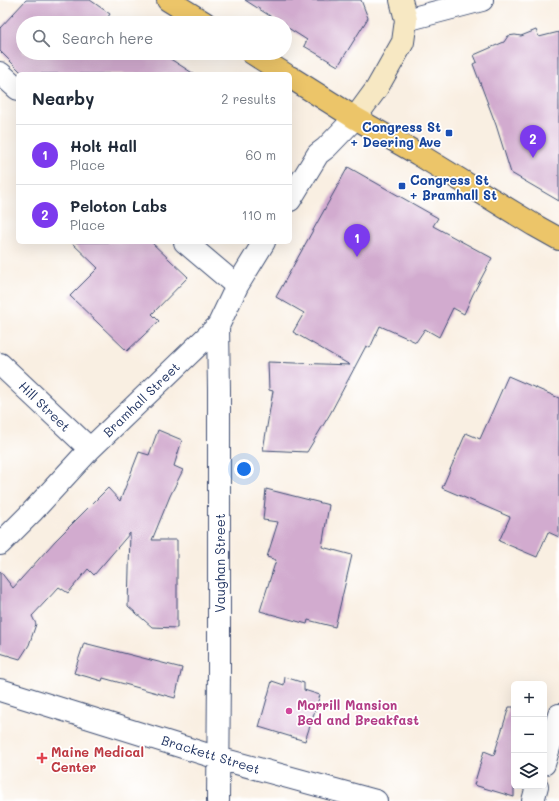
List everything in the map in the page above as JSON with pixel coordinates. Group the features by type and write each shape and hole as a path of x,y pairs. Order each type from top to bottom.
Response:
{"main road":[{"path":"168,0 194,16"},
{"path":"355,118 377,88 403,42 404,10"},
{"path":"263,60 282,72"},
{"path":"292,78 534,226 559,239"}],"street":[{"path":"404,10 482,0"},
{"path":"0,73 16,87"},
{"path":"292,197 318,154 326,148 355,118"},
{"path":"187,244 237,286"},
{"name":"Bramhall Street","path":"0,544 32,512 90,449 218,326 237,286 263,244"},
{"name":"Vaughan Street","path":"218,326 218,801"},
{"name":"Hill Street","path":"0,364 90,449"},
{"name":"Brackett Street","path":"0,690 218,758 376,801"},
{"path":"547,754 559,715"},
{"path":"533,801 536,789"}],"building":[{"path":"26,0 90,0 110,14 109,16 16,16 16,60 172,60 191,72 21,72 0,51 0,28"},
{"path":"245,0 361,0 368,18 338,66 304,46 307,40 292,30 292,16 270,16"},
{"path":"536,30 539,37 559,32 559,201 511,173 496,125 473,64 477,62 474,55 504,42 508,36 521,36"},
{"path":"348,167 438,218 433,226 492,258 464,314 453,308 439,337 425,329 416,342 380,326 370,348 366,346 330,414 307,452 263,450 273,391 269,390 268,362 350,365 293,332 304,313 276,297"},
{"path":"73,244 153,244 188,277 152,314 159,321 127,351 70,296 98,268"},
{"path":"508,376 559,398 559,537 548,532 537,557 499,541 510,517 442,488 466,433 480,439"},
{"path":"158,430 182,440 174,466 183,470 170,496 152,540 177,540 177,628 152,627 128,606 130,533 94,575 88,569 68,593 59,587 32,616 36,624 29,645 20,659 0,653 0,571 13,588 55,541 108,488 120,501 139,452 149,455"},
{"path":"266,489 329,505 322,547 352,555 335,627 308,620 307,624 260,611 276,560 267,557 278,522 263,520"},
{"path":"84,643 182,668 175,698 103,678 102,681 74,673"},
{"name":"Morrill Mansion Bed and Breakfast","path":"285,677 304,683 304,690 320,695 305,741 259,727 272,681 284,685"},
{"path":"509,707 511,707 511,789 514,789 514,797 474,785 484,751 494,755"}],"place":[{"name":"Congress St + Deering Ave","path":"449,133"},
{"name":"Peloton Labs","path":"533,158"},
{"name":"Congress St + Bramhall St","path":"402,186"},
{"name":"Holt Hall","path":"357,257"},
{"name":"Morrill Mansion Bed and Breakfast","path":"289,711"},
{"name":"Maine Medical Center","path":"42,758"}]}
